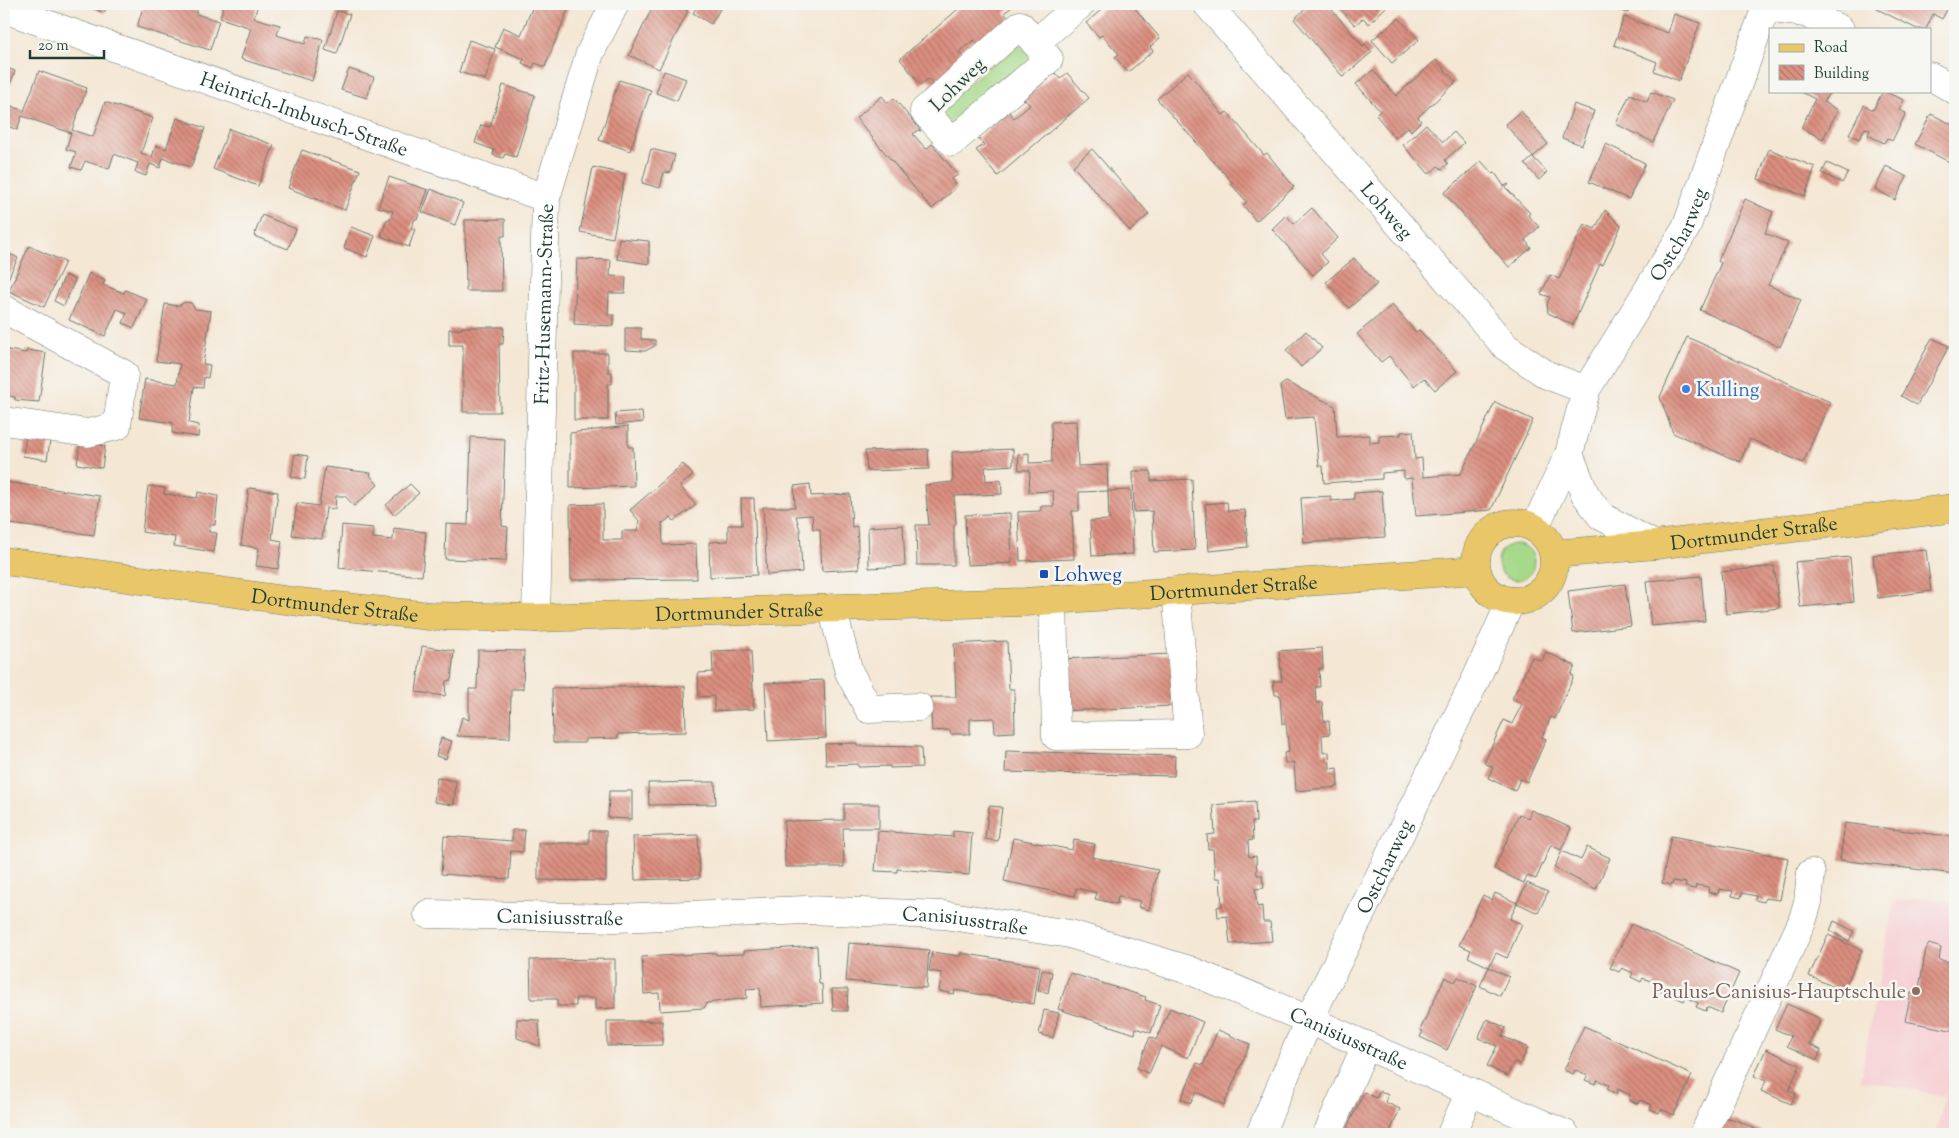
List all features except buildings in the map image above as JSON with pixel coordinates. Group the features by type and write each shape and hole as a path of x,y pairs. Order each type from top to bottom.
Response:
{"main road":[{"name":"Dortmunder Straße","path":"1554,554 1654,545 1955,508"},
{"path":"1513,522 1535,527 1547,539 1554,554 1551,578 1545,588 1535,596 1524,600 1511,601 1493,594 1480,580 1477,570 1478,548 1484,538 1492,530 1513,522"},
{"name":"Dortmunder Straße","path":"4,560 299,602 430,616 536,618 1053,600 1477,570"}],"street":[{"name":"Fritz-Husemann-Straße","path":"536,618 546,198 590,53 615,4"},
{"path":"1035,43 1081,4"},
{"name":"Lohweg","path":"1207,4 1506,347 1546,375 1586,390"},
{"path":"1767,6 1805,13 1838,28"},
{"name":"Ostcharweg","path":"1535,527 1569,454 1586,390 1686,228 1767,6"},
{"name":"Heinrich-Imbusch-Straße","path":"4,9 546,198"},
{"path":"1932,77 1955,90"},
{"path":"4,309 124,374 117,426 88,433 4,421"},
{"path":"1569,454 1584,494 1601,516 1654,545"},
{"path":"1053,600 1056,736 1188,734 1176,591"},
{"name":"Ostcharweg","path":"1260,1134 1310,1020 1471,688 1511,601"},
{"path":"832,608 849,672 869,708 918,708"},
{"path":"1704,1134 1802,922 1808,902 1811,873"},
{"name":"Canisiusstraße","path":"428,914 617,918 806,910 944,914 1070,934 1188,970 1310,1020 1565,1134"},
{"path":"1327,1134 1366,1045"},
{"path":"1450,1134 1470,1092"}],"shaded area":[{"name":"Paulus-Canisius-Hauptschule","path":"1924,898 1955,902 1955,1134 1936,1134 1945,1096 1860,1080 1894,901"}],"green space":[{"path":"1018,42 1034,61 953,131 936,111"},
{"path":"1516,544 1523,545 1529,549 1533,555 1533,569 1529,575 1523,579 1516,580 1509,579 1503,575 1499,569 1498,562 1499,555 1503,549 1509,545"}],"place":[{"name":"Kulling","path":"1686,389"},
{"name":"Lohweg","path":"1044,574"},
{"name":"Paulus-Canisius-Hauptschule","path":"1916,991"}]}
